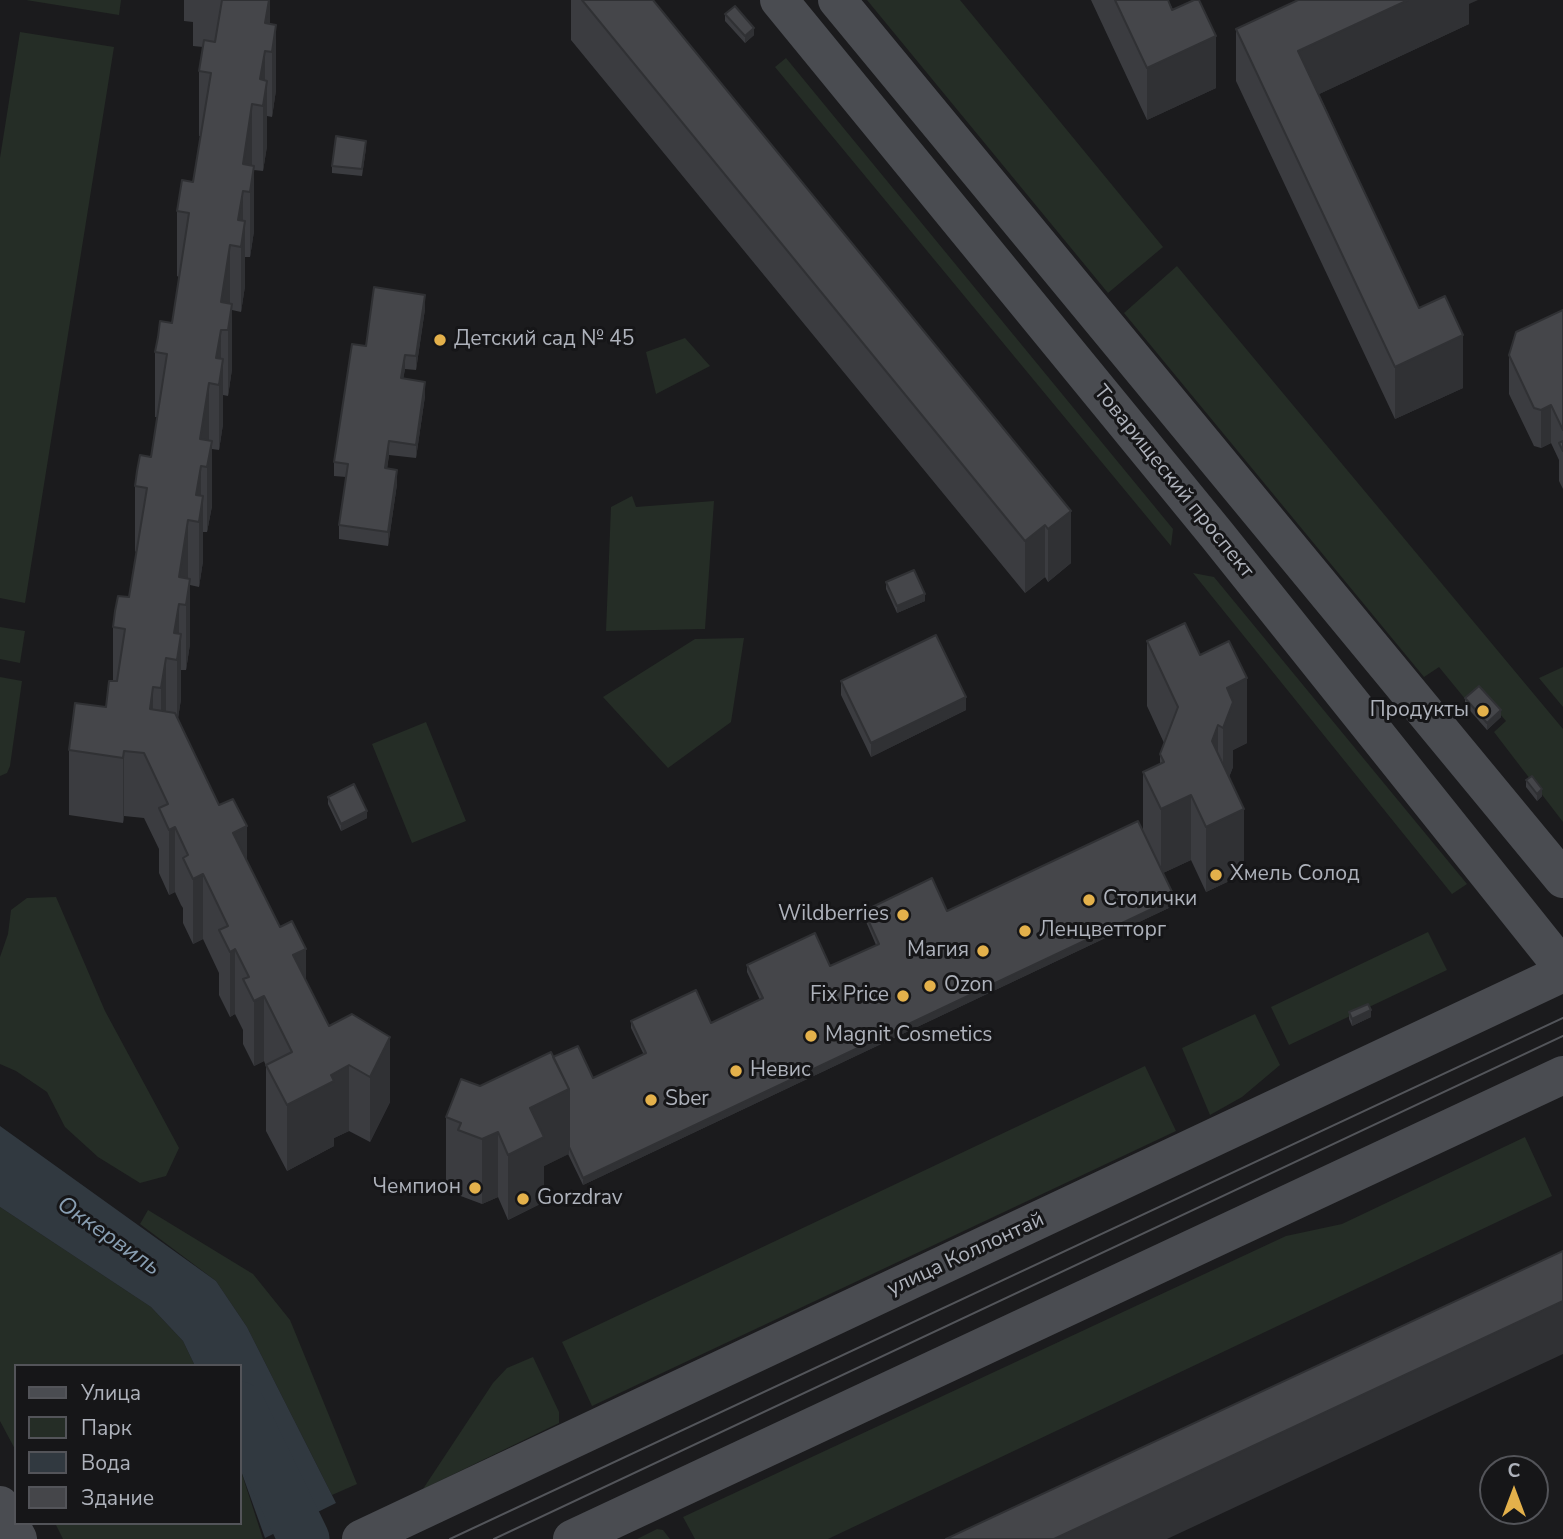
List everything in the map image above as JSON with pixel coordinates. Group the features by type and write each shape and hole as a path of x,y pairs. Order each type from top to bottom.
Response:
{"main road":[{"name":"Товарищеский проспект","path":"779,0 1217,535 1563,968"},
{"path":"836,0 1563,879"},
{"name":"улица Коллонтай","path":"365,1537 1563,973"},
{"path":"572,1539 1563,1075"},
{"path":"0,1505 18,1539"}],"green space":[{"path":"26,0 121,0 119,15"},
{"path":"867,0 960,0 1163,247 1108,293"},
{"path":"20,32 114,47 25,603 0,598 0,158"},
{"path":"786,58 1173,529 1171,546 775,67"},
{"path":"1177,266 1563,729 1563,822 1494,732 1506,721 1478,689 1466,700 1439,667 1424,677 1124,313"},
{"path":"685,338 710,366 656,394 646,352"},
{"path":"632,496 636,507 714,501 705,629 606,631 611,507"},
{"path":"1193,573 1214,577 1467,884 1452,894"},
{"path":"0,627 25,631 20,663 0,659"},
{"path":"744,638 731,722 668,768 603,697 695,639"},
{"path":"1563,667 1563,707 1539,678"},
{"path":"0,677 22,681 10,766 7,773 0,776"},
{"path":"426,722 466,821 412,843 372,744"},
{"path":"56,897 105,1011 179,1148 166,1176 140,1183 98,1157 65,1127 47,1092 16,1071 0,1064 0,957 8,934 11,910 27,898"},
{"path":"1428,932 1447,970 1289,1045 1271,1007"},
{"path":"1255,1014 1280,1065 1242,1097 1210,1115 1182,1048"},
{"path":"1145,1066 1176,1131 592,1406 562,1342"},
{"path":"1525,1137 1552,1196 828,1539 695,1539 683,1517 1286,1236 1342,1224"},
{"path":"0,1207 151,1307 183,1341 194,1364 14,1364 14,1447 0,1421"},
{"path":"148,1210 253,1274 290,1320 357,1484 332,1495 247,1327 216,1281 140,1224"},
{"path":"533,1357 559,1412 559,1423 423,1489 493,1383 507,1368"},
{"path":"242,1474 263,1539 63,1539 56,1525 242,1525"},
{"path":"657,1529 663,1530 670,1539 637,1539"}],"water":[{"path":"0,1126 216,1281 247,1327 336,1503 265,1538 242,1474 242,1364 194,1364 183,1341 151,1307 0,1207"}],"building":[{"path":"222,0 269,0 265,23 276,25 272,52 265,51 260,79 267,81 263,106 252,104 243,164 254,166 250,192 243,191 238,220 245,221 241,247 230,245 221,302 232,304 228,330 221,330 216,358 223,359 219,385 209,383 200,439 212,441 207,467 201,466 196,495 203,496 199,522 188,520 179,577 190,579 186,605 179,604 174,633 181,634 177,660 166,658 161,688 153,687 150,709 175,713 219,805 233,799 247,826 233,833 280,927 292,921 306,949 293,955 329,1026 352,1014 390,1037 370,1077 349,1065 331,1075 334,1081 287,1105 266,1065 292,1052 264,996 254,1001 243,979 249,977 235,949 230,952 219,930 228,926 203,874 193,879 183,858 188,855 175,827 169,830 159,808 168,804 144,753 124,751 123,758 69,750 75,703 106,707 109,681 117,681 125,629 113,627 115,611 118,596 129,597 147,488 135,486 137,471 140,455 151,457 167,354 155,352 160,321 172,323 189,213 177,211 182,180 193,182 211,73 199,71 204,40 215,42"},
{"path":"582,0 653,0 1071,511 1048,529 1045,525 1025,541"},
{"path":"1115,0 1168,0 1172,10 1199,0 1216,36 1147,68"},
{"path":"1298,0 1408,0 1298,51 1419,308 1445,296 1463,335 1395,367 1236,29"},
{"path":"735,6 754,28 745,36 725,14"},
{"path":"336,136 366,141 362,169 332,166"},
{"path":"374,287 425,295 416,356 405,355 401,378 425,382 416,445 389,441 385,468 397,470 388,532 339,525 348,464 334,462 352,344 366,346"},
{"path":"1563,310 1563,430 1551,405 1541,410 1534,408 1509,355 1516,332"},
{"path":"914,570 925,594 897,606 886,582"},
{"path":"1185,623 1200,655 1229,641 1247,678 1227,688 1233,702 1223,728 1218,725 1212,741 1244,809 1206,827 1191,795 1161,809 1143,772 1164,762 1160,754 1178,707 1147,641"},
{"path":"936,635 966,697 871,743 841,681"},
{"name":"Продукты","path":"1479,686 1501,710 1487,723 1465,698"},
{"path":"1532,776 1542,789 1537,794 1526,780"},
{"path":"354,784 367,811 341,824 328,797"},
{"path":"1138,821 1175,898 583,1178 569,1147 569,1089 553,1057 578,1046 593,1078 646,1053 631,1021 696,990 711,1023 763,998 747,965 815,933 830,966 879,944 864,911 932,878 947,911"},
{"path":"1368,1004 1371,1010 1352,1019 1349,1012"},
{"path":"551,1052 569,1089 530,1108 544,1137 508,1155 498,1132 482,1139 458,1130 461,1123 446,1117 461,1079 480,1086"},
{"path":"1563,1251 1563,1301 1054,1539 946,1539"}],"waterway":[{"name":"Оккервиль","path":"242,1411 304,1539"}],"tram line":[{"path":"450,1539 1563,1018"},
{"path":"494,1539 1563,1036"}],"place":[{"name":"Детский сад № 45","path":"440,340"},
{"name":"Продукты","path":"1483,711"},
{"name":"Хмель Солод","path":"1216,875"},
{"name":"Столички","path":"1089,900"},
{"name":"Wildberries","path":"903,915"},
{"name":"Ленцветторг","path":"1025,931"},
{"name":"Магия","path":"983,951"},
{"name":"Ozon","path":"930,986"},
{"name":"Fix Price","path":"903,996"},
{"name":"Magnit Cosmetics","path":"811,1036"},
{"name":"Невис","path":"736,1071"},
{"name":"Sber","path":"651,1100"},
{"name":"Чемпион","path":"475,1188"},
{"name":"Gorzdrav","path":"523,1199"}]}
